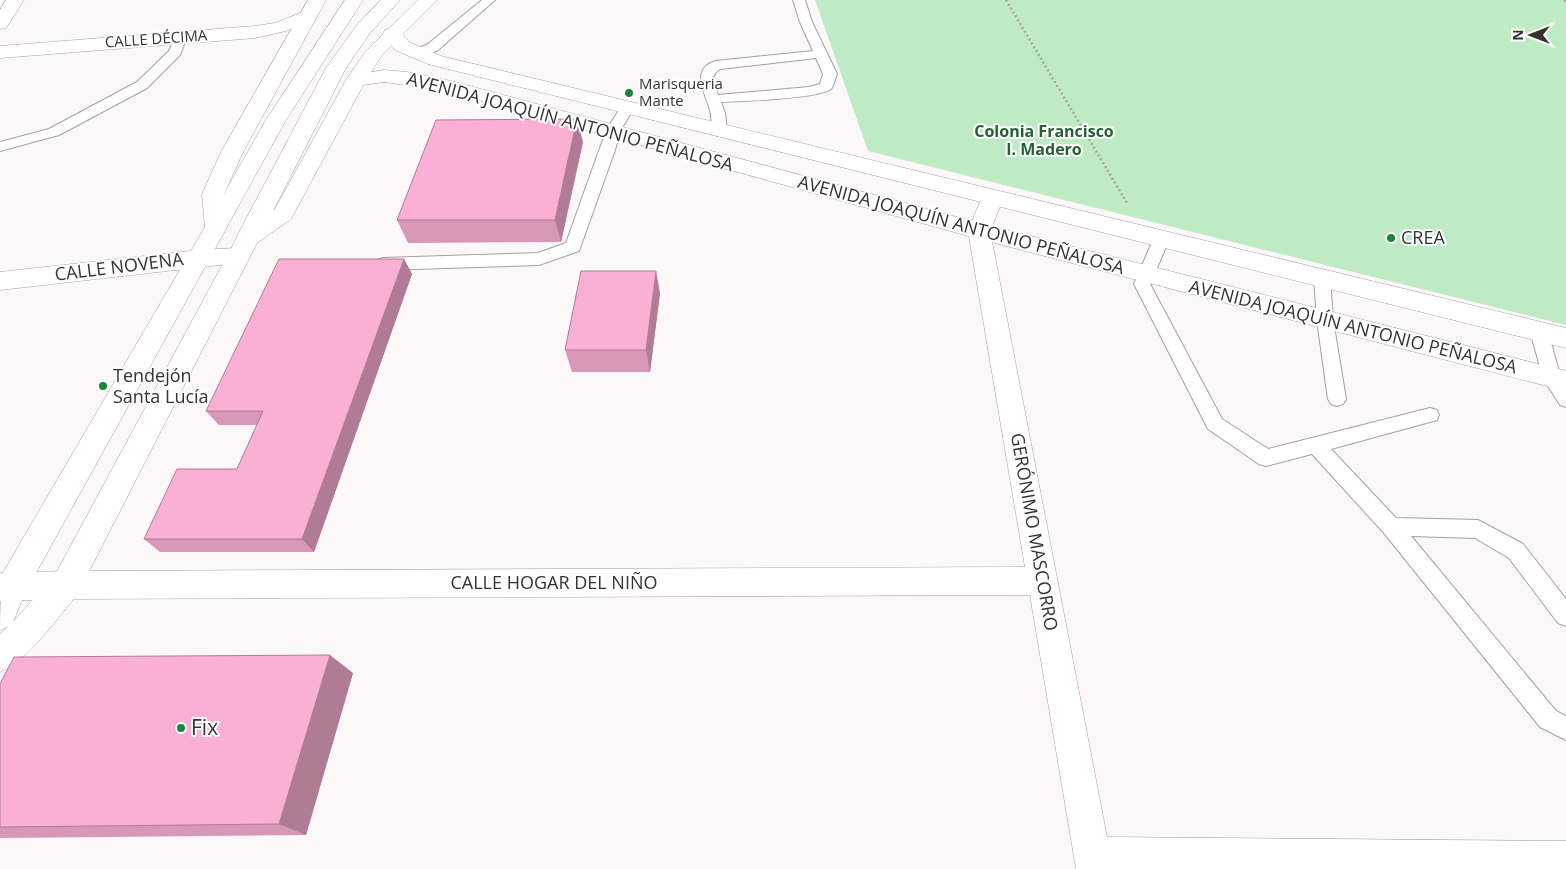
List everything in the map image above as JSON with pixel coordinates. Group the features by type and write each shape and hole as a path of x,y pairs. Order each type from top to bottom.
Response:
{"main road":[{"path":"0,24 16,0"},
{"path":"0,615 6,587 199,258 276,120 354,0"},
{"path":"0,656 28,629 66,585 336,68 363,29 391,0"},
{"path":"243,247 283,214 356,80 375,51 428,0"},
{"path":"216,227 213,194 232,152 313,8"},
{"name":"CALLE DÉCIMA","path":"0,52 255,32 280,27 313,8"},
{"name":"AVENIDA JOAQUÍN ANTONIO PEÑALOSA","path":"392,34 402,46 416,54 462,67 1566,338"},
{"path":"444,85 462,67"},
{"name":"AVENIDA JOAQUÍN ANTONIO PEÑALOSA","path":"356,80 384,76 444,85 980,231 1559,380"},
{"path":"980,231 993,197"},
{"name":"GERÓNIMO MASCORRO","path":"980,231 1094,862"},
{"name":"CALLE NOVENA","path":"0,281 199,258 243,247"},
{"name":"CALLE HOGAR DEL NIÑO","path":"6,587 66,585 1042,581"},
{"path":"1094,862 1566,860"}],"lane":[{"path":"416,54 433,47 489,0"},
{"path":"713,100 811,91 826,86 830,74 806,22 799,0"},
{"path":"0,147 54,132 142,85 175,52 181,37"},
{"path":"720,130 718,112 706,79 708,71 716,65 821,54"},
{"path":"364,264 539,259 573,247 613,131 627,108"},
{"path":"1161,240 1148,274 1142,284 1215,424 1266,458 1430,415"},
{"path":"1322,278 1325,320 1337,399"},
{"path":"1539,331 1566,400"},
{"path":"1316,445 1391,527 1548,720 1566,728"},
{"path":"1391,527 1478,529 1516,551 1566,616"}],"path":[{"path":"1006,0 1128,204"}],"green space":[{"name":"CREA","path":"815,0 1566,0 1566,325 868,151"}],"building":[{"path":"577,119 555,220 397,220 436,120"},
{"path":"279,259 404,259 302,539 144,539 177,469 237,469 263,411 206,411"},
{"path":"581,271 656,271 646,350 565,350"},
{"name":"Fix","path":"330,655 279,824 0,827 0,684 14,657"}],"place":[{"name":"Marisqueria Mante","path":"629,93"},
{"name":"CREA","path":"1391,238"},
{"name":"Tendejón Santa Lucía","path":"103,386"},
{"name":"Fix","path":"181,728"}],"district":[{"name":"Colonia Francisco I. Madero","path":"1044,140"}]}
